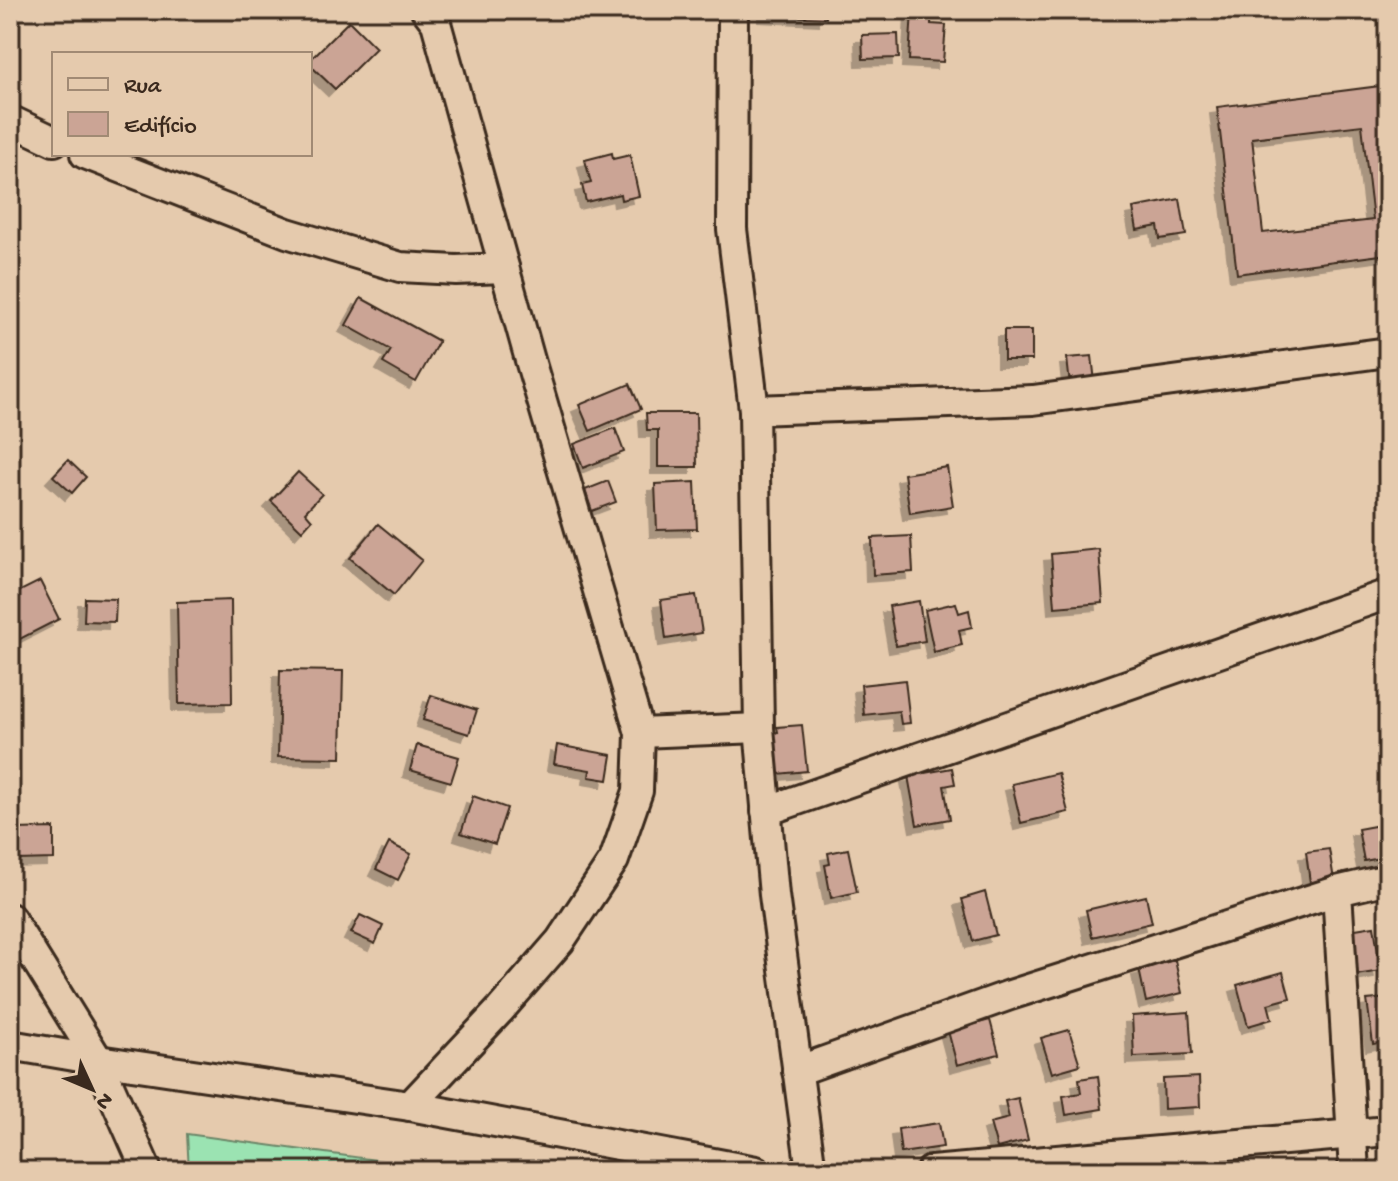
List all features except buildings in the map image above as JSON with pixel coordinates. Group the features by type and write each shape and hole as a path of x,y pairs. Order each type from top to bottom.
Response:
{"street":[{"path":"733,10 732,229 754,410 759,728 774,895 811,1171"},
{"path":"410,1106 560,941 614,860 638,791 640,733 432,14"},
{"path":"10,120 52,140"},
{"path":"90,156 287,233 400,267 456,270 504,268"},
{"path":"754,410 1033,400 1388,352"},
{"path":"766,811 1388,594"},
{"path":"640,733 759,728"},
{"path":"797,1071 1010,995 1337,891 1388,879"},
{"path":"1337,891 1354,1171"},
{"path":"10,918 98,1060 147,1171"},
{"path":"10,1045 410,1106 756,1171"},
{"path":"931,1171 1388,1131"}],"green space":[{"path":"187,1134 456,1171 189,1171"}]}
